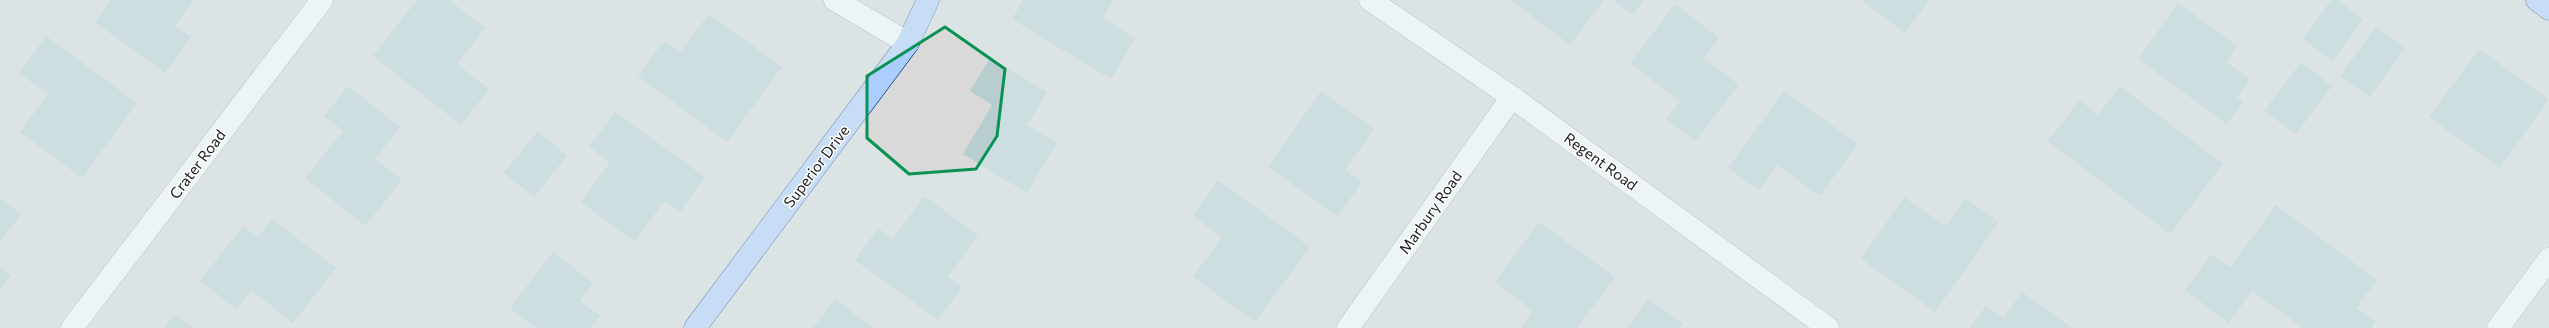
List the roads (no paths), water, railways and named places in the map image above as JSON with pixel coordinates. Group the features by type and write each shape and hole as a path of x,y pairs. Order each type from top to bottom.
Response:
{"street":[{"name":"Crater Road","path":"72,328 322,0"},
{"path":"835,0 908,43"},
{"name":"Superior Drive","path":"695,328 908,43 928,0"},
{"name":"Regent Road","path":"1370,0 1512,97 1828,328"},
{"path":"2537,0 2549,9"},
{"name":"Marbury Road","path":"1348,328 1512,97"},
{"path":"2498,328 2549,260"}]}
